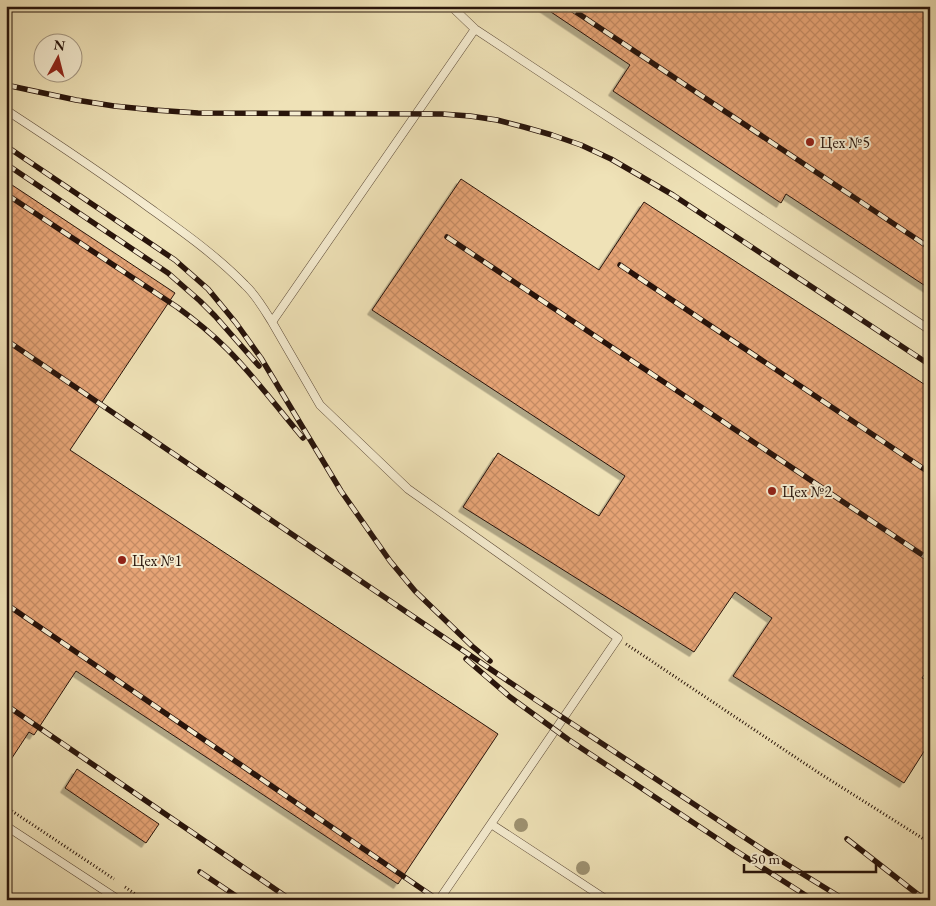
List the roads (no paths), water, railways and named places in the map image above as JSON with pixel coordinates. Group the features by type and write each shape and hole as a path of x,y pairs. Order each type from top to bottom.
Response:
{"lane":[{"path":"451,6 474,29 930,330"},
{"path":"272,322 474,29"},
{"path":"6,110 103,174 191,238 246,286 261,304 320,405 408,489 618,638 439,900"},
{"path":"492,824 608,900"},
{"path":"6,826 119,900"}],"railway":[{"path":"567,6 930,248"},
{"path":"6,85 114,106 198,113 442,114 470,116 497,120 552,135 581,145 611,159 673,195 930,365"},
{"path":"6,146 175,260 208,289 261,358 341,491 390,561 415,591 490,661"},
{"path":"6,164 168,273 215,316 259,366"},
{"path":"6,194 177,307 203,327 238,360 303,438"},
{"path":"447,237 930,560"},
{"path":"620,265 930,473"},
{"path":"6,340 536,700 762,849 845,900"},
{"path":"6,604 438,900"},
{"path":"466,659 510,697 569,740 813,900"},
{"path":"6,705 291,900"},
{"path":"847,839 925,900"},
{"path":"200,872 242,900"}],"place":[{"name":"Цех №5","path":"810,142"},
{"name":"Цех №2","path":"772,491"},
{"name":"Цех №1","path":"122,560"}]}
